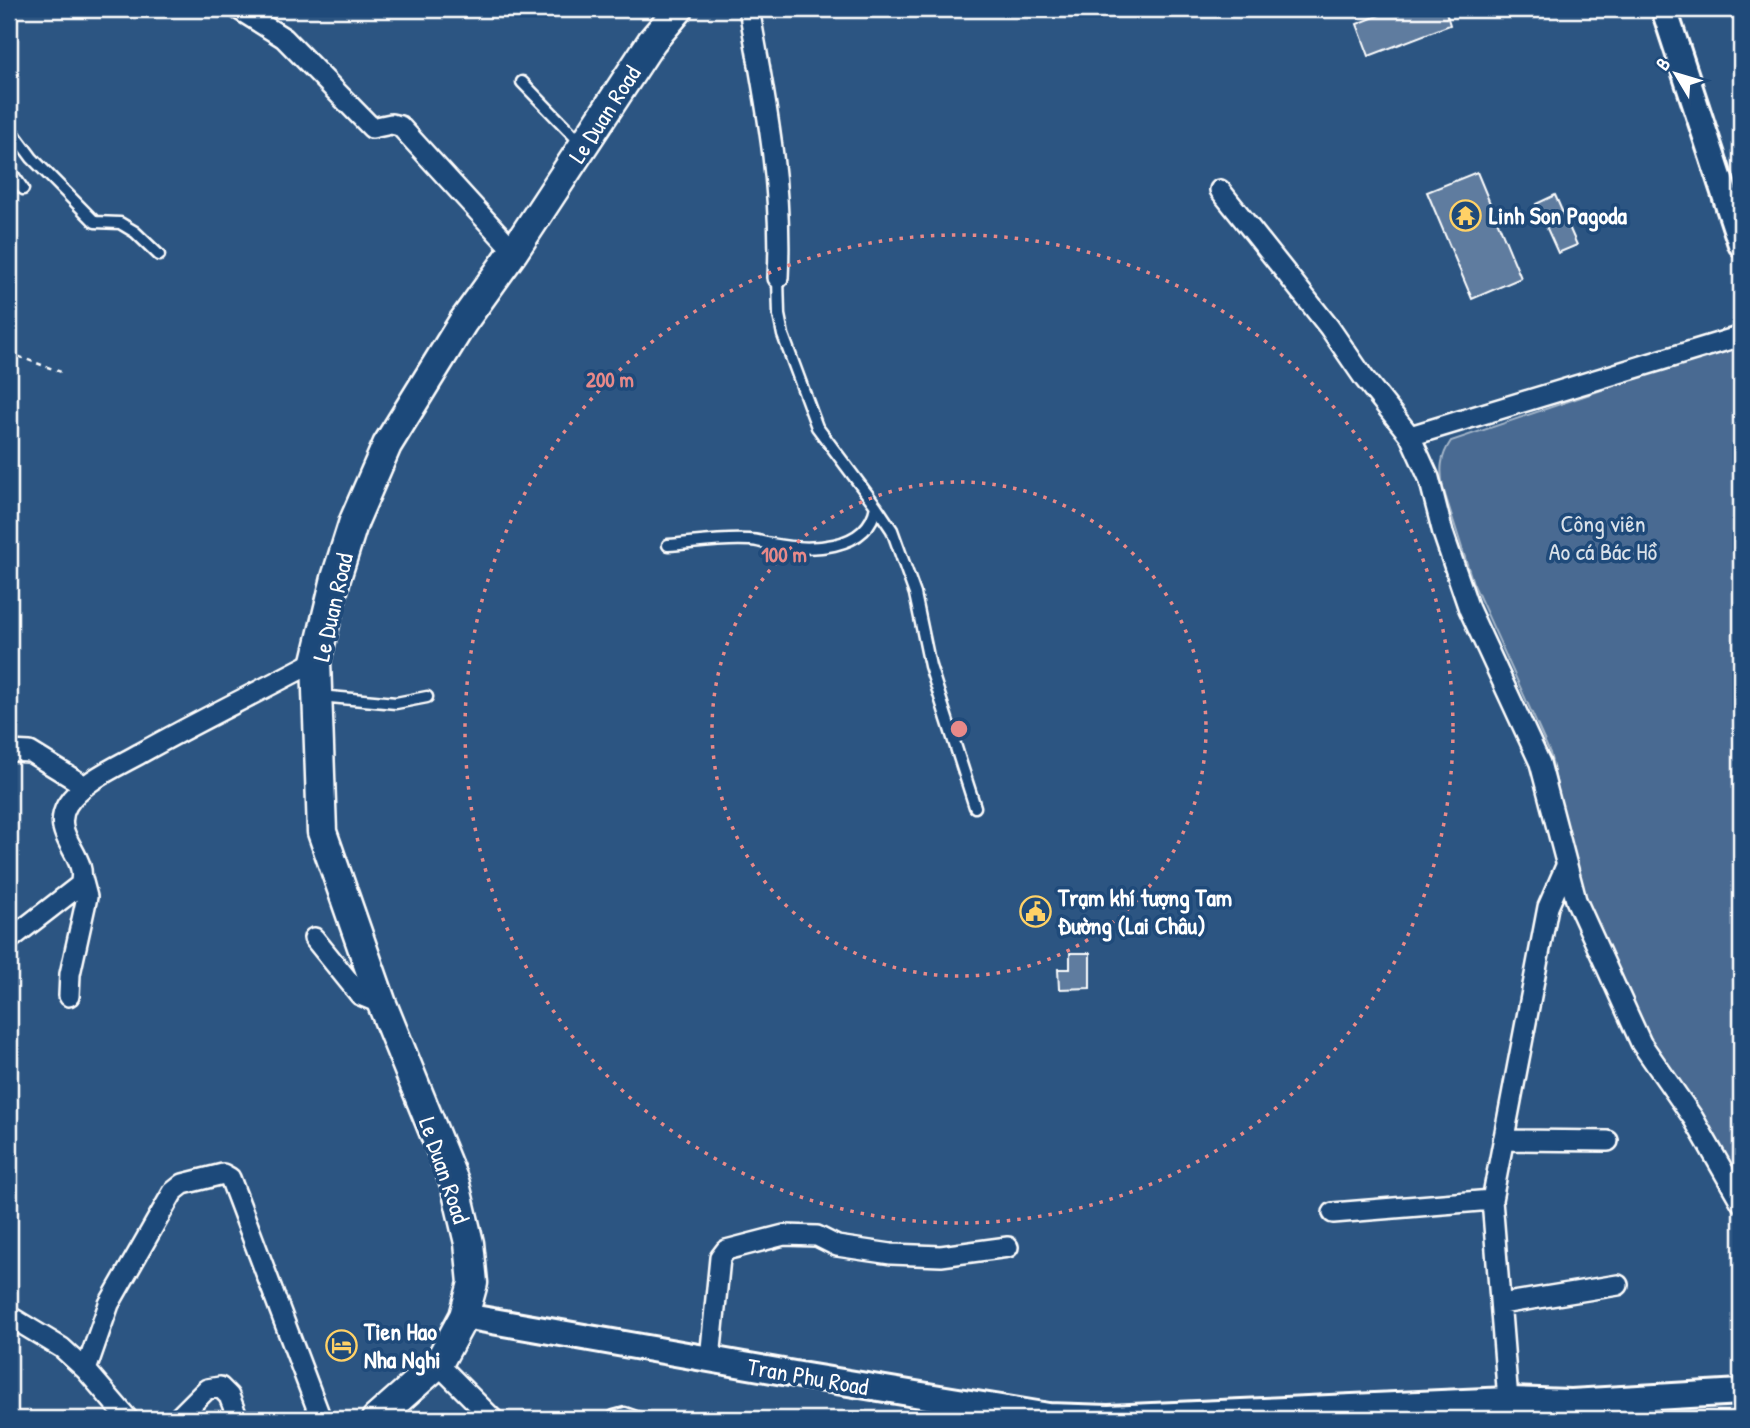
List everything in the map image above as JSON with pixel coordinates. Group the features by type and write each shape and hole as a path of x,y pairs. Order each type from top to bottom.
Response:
{"main road":[{"name":"Le Duan Road","path":"376,1419 438,1364 464,1316 473,1283 469,1243 455,1184 382,1004 322,832 316,661 336,578 354,521 387,445 463,323 514,251 652,41 676,10"}],"street":[{"path":"238,9 284,38 372,128 391,124 400,127 514,251"},
{"path":"749,9 765,93 776,180 781,233 778,278"},
{"path":"1664,9 1741,244"},
{"path":"1220,190 1329,327 1364,378 1410,436 1429,478 1443,533 1469,609 1540,763 1576,900 1641,1043 1693,1118 1741,1202"},
{"path":"1410,436 1741,336"},
{"path":"69,996 70,974 87,897 79,861 66,842 62,822 67,806 85,786 168,738 316,661"},
{"path":"9,751 30,752 85,786"},
{"path":"1508,1401 1492,1200 1548,907 1566,866"},
{"path":"9,940 80,885 82,878"},
{"path":"314,938 360,995 382,1004"},
{"path":"1503,1140 1608,1141"},
{"path":"86,1370 109,1304 173,1192 183,1184 223,1174 230,1178 321,1419"},
{"path":"1334,1213 1492,1200"},
{"path":"710,1359 720,1258 726,1250 784,1235 817,1236 837,1246 891,1254 941,1256 1008,1247"},
{"path":"1501,1304 1618,1285"},
{"path":"9,1316 62,1348 86,1370 128,1419"},
{"name":"Tran Phu Road","path":"464,1316 1049,1417 1108,1418 1508,1401 1539,1410 1571,1402 1741,1392"},
{"path":"438,1364 493,1419"},
{"path":"177,1419 207,1390 220,1387 229,1396 238,1419"}],"lane":[{"path":"522,82 584,145"},
{"path":"9,127 32,158 95,222 120,223 135,232 159,255"},
{"path":"9,169 23,189"},
{"path":"778,278 777,296 783,335 817,428 892,530 915,594 930,666 975,807"},
{"path":"668,545 753,540 771,545 825,547 851,541 867,528 876,506"},
{"path":"319,696 396,703 427,697"},
{"path":"613,1419 614,1416 625,1413 642,1419"}],"path":[{"path":"9,353 61,372"}],"green space":[{"name":"Công viên Ao cá Bác Hồ","path":"1741,343 1741,1187 1652,1045 1626,998 1578,881 1550,753 1473,583 1443,488 1441,469 1451,441"}],"building":[{"path":"1378,9 1445,9 1450,25 1369,56 1357,24 1380,15"},
{"path":"1477,172 1521,278 1472,299 1427,192"},
{"path":"1555,195 1577,245 1558,253 1536,204"},
{"path":"1070,953 1090,953 1090,988 1059,989 1058,969 1070,969"}],"place":[{"name":"Linh Son Pagoda","path":"1466,215"},
{"name":"Trạm khí tượng Tam Đường (Lai Châu)","path":"1035,911"},
{"name":"Tien Hao Nha Nghi","path":"341,1345"}]}
